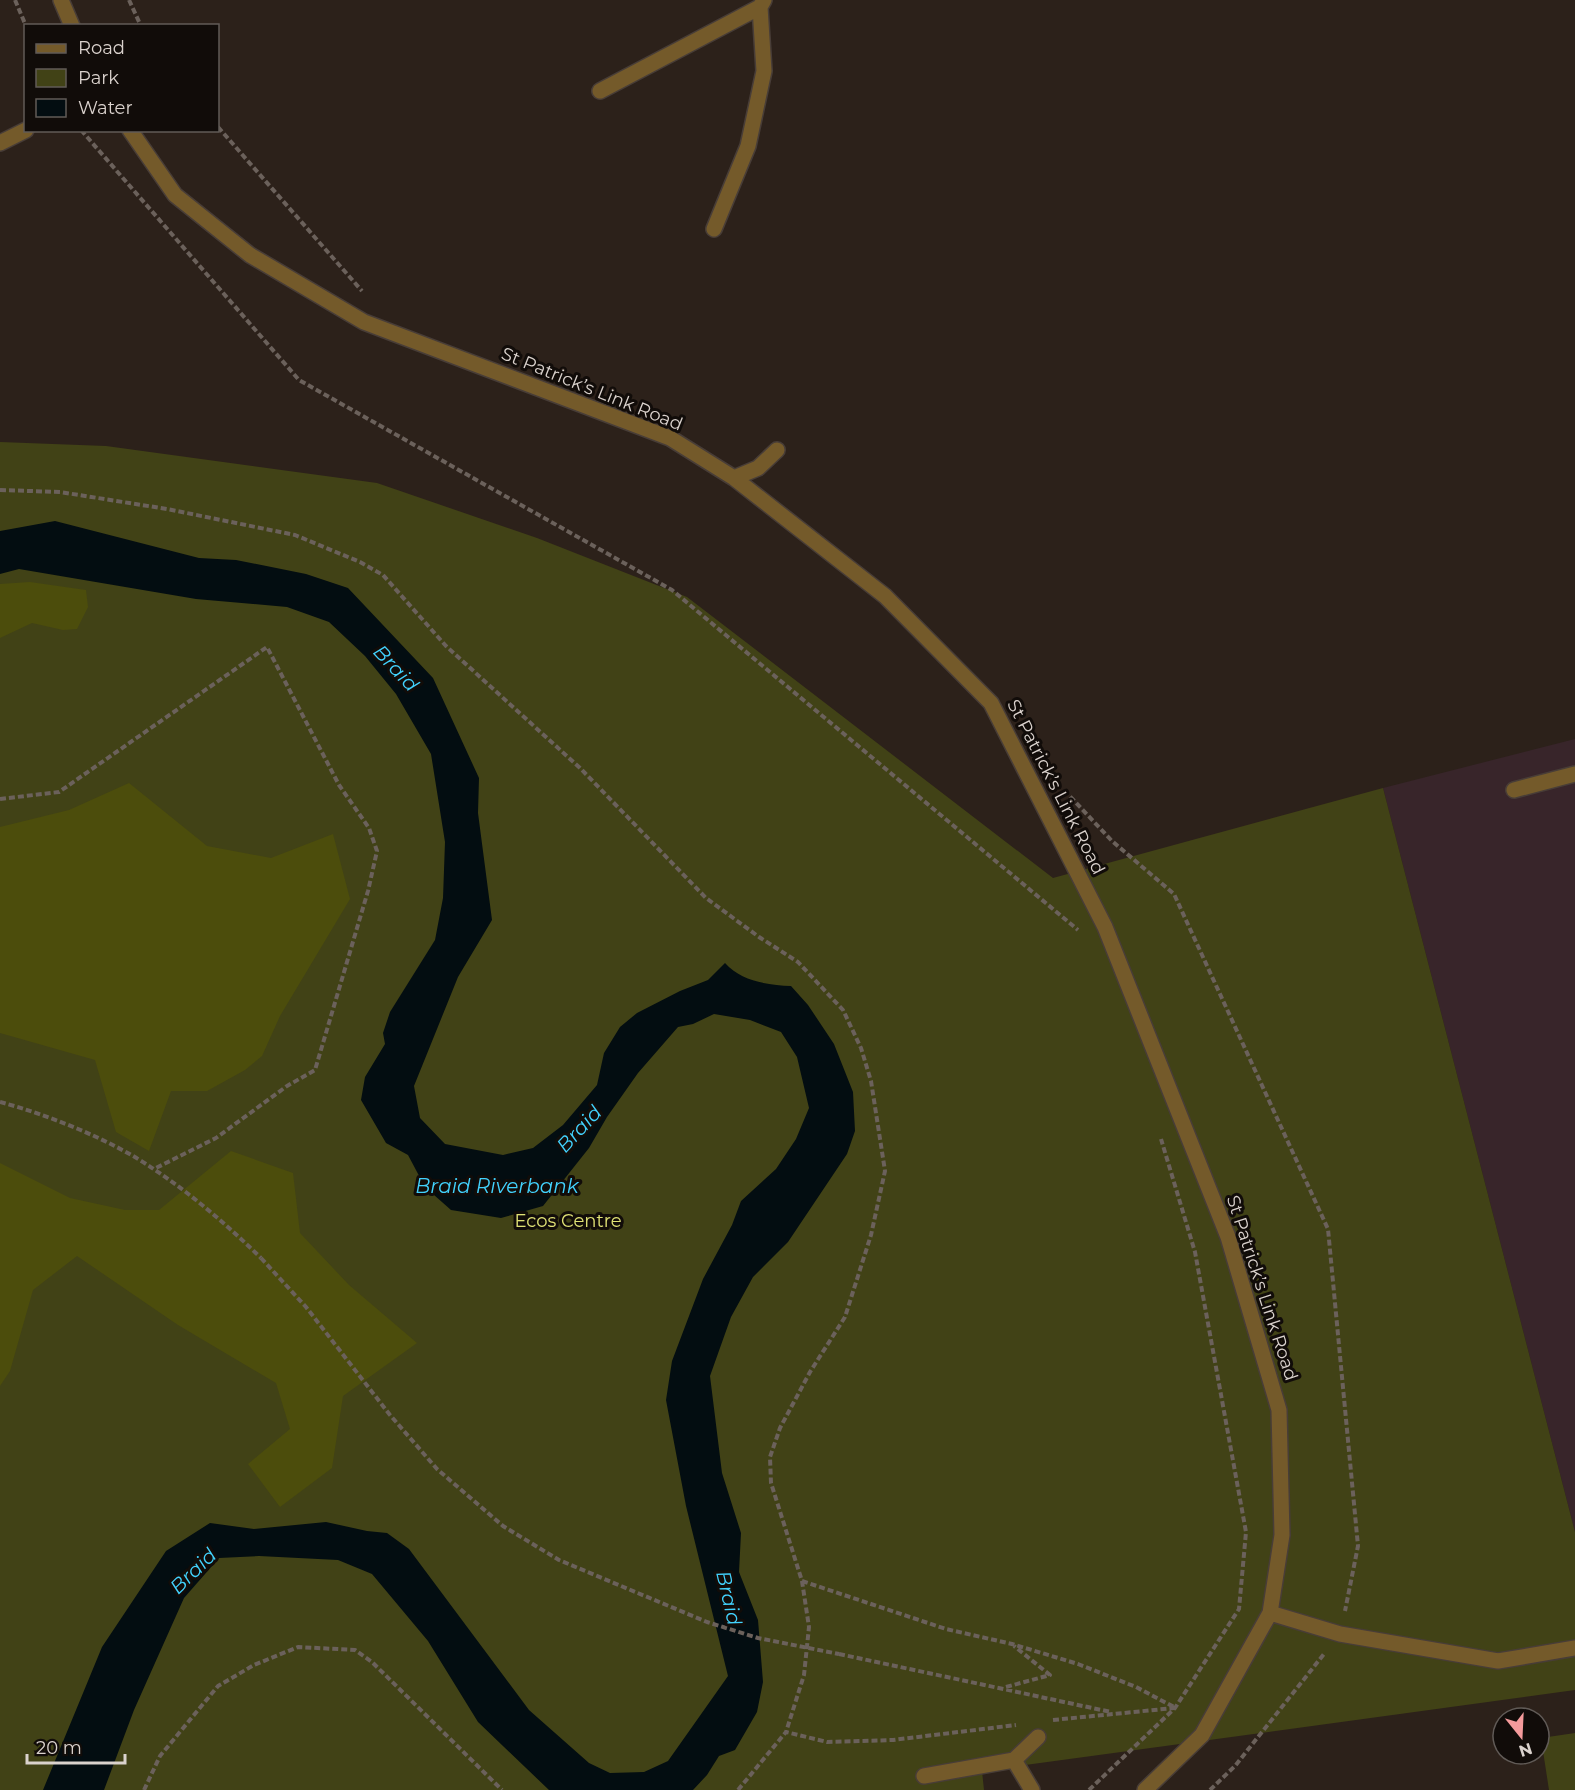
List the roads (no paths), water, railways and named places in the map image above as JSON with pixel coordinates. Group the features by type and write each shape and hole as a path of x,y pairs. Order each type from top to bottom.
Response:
{"street":[{"path":"61,0 71,24"},
{"path":"600,91 762,3 764,71 748,146 714,229"},
{"path":"0,143 24,131"},
{"name":"St Patrick’s Link Road","path":"131,132 175,195 250,255 364,322 670,438 734,478 885,596 991,703 1106,927 1228,1237 1280,1410 1282,1535 1270,1613 1202,1735 1145,1790"},
{"path":"734,478 758,468 777,450"},
{"path":"1514,790 1575,774"},
{"path":"1270,1613 1340,1634 1498,1661 1575,1648"},
{"path":"924,1776 1014,1760 1038,1737"},
{"path":"1014,1760 1032,1790"}],"water":[{"name":"Braid Riverbank","path":"55,521 199,558 236,560 306,574 348,588 433,678 479,778 478,813 492,920 458,977 414,1086 420,1118 445,1144 503,1155 533,1148 563,1125 597,1085 604,1053 620,1027 637,1013 680,991 708,980 725,963 739,974 755,981 791,986 808,1005 834,1044 853,1092 855,1131 847,1154 788,1242 753,1277 731,1317 710,1376 722,1473 741,1533 739,1572 758,1620 763,1682 757,1712 735,1750 719,1756 707,1775 693,1790 549,1790 478,1722 428,1641 372,1574 338,1560 259,1556 219,1558 184,1598 134,1710 104,1790 43,1790 102,1647 166,1551 210,1523 254,1529 326,1522 387,1533 409,1549 529,1710 589,1763 610,1773 644,1772 668,1761 728,1676 686,1506 666,1400 672,1361 703,1279 732,1225 741,1201 776,1169 796,1139 809,1108 797,1057 781,1032 750,1020 714,1014 693,1024 678,1027 638,1073 607,1117 589,1148 543,1206 501,1218 451,1210 425,1187 408,1155 386,1143 361,1100 365,1077 385,1044 383,1033 390,1012 435,940 443,898 445,842 431,754 396,694 365,656 329,622 287,607 196,599 19,569 0,574 0,531"}],"water label":[{"name":"Braid","path":"396,668"},
{"name":"Braid","path":"579,1129"},
{"name":"Braid","path":"193,1571"},
{"name":"Braid","path":"729,1598"}],"park label":[{"name":"Ecos Centre","path":"568,1221"}]}
